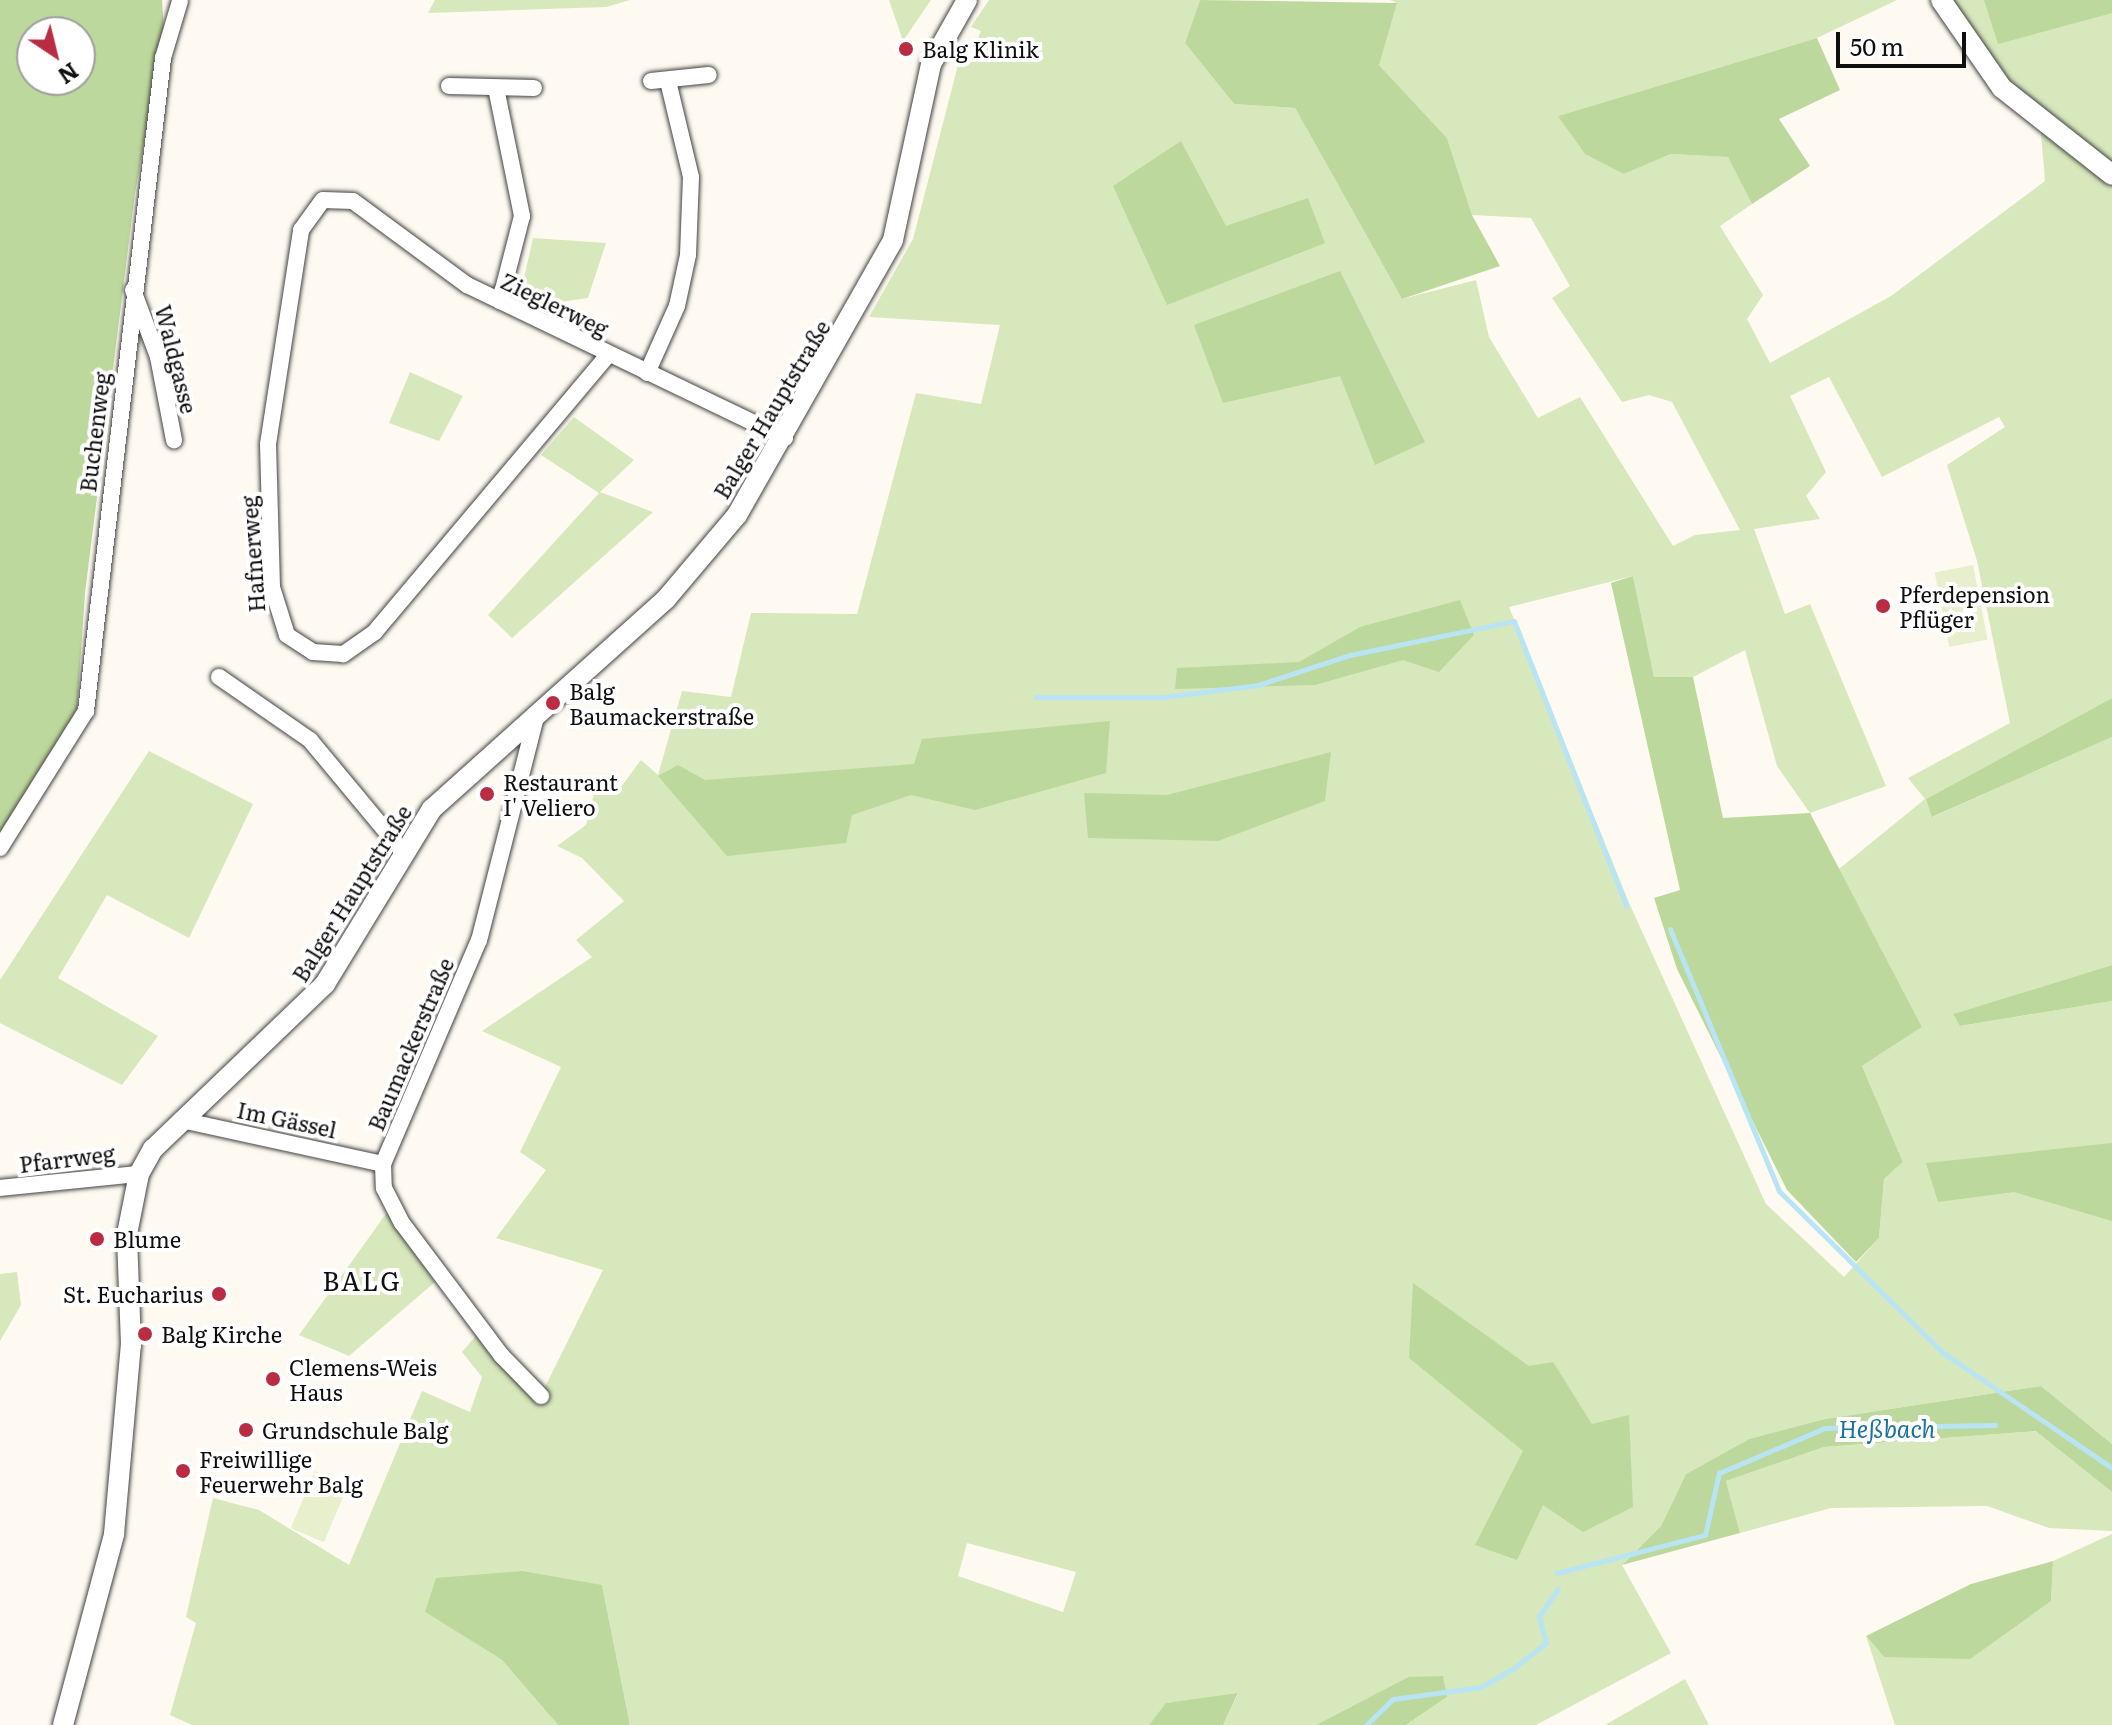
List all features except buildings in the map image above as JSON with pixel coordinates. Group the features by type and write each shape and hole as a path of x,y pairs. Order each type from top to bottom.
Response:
{"street":[{"name":"Balger Hauptstraße","path":"63,1725 114,1534 131,1345 127,1234 139,1174 181,1120 325,984 402,851 464,775 697,569 785,438 893,240 931,64 967,0"},
{"path":"1941,0 2002,88 2112,175"},
{"name":"Buchenweg","path":"0,848 86,711 133,290 163,58 180,1"},
{"path":"647,373 677,306 688,255 691,177 660,81 709,75"},
{"path":"449,86 534,88"},
{"path":"496,88 522,216 500,301"},
{"name":"Zieglerweg","path":"319,205 331,198 353,201 500,301 785,438"},
{"name":"Hafnerweg","path":"319,205 301,230 268,444 274,609 287,635 313,652 343,654 375,632 608,355"},
{"name":"Waldgasse","path":"133,290 158,357 174,440"},
{"path":"219,677 310,740 402,851"},
{"name":"Baumackerstraße","path":"537,711 479,940 383,1164 384,1188 402,1223 502,1356 541,1396"},
{"name":"Im Gässel","path":"181,1120 383,1164"},
{"name":"Pfarrweg","path":"0,1188 139,1174"}],"green space":[{"path":"0,0 162,0 164,30 135,193 85,593 77,709 0,832"},
{"path":"435,0 630,0 606,7 428,13"},
{"path":"889,0 931,0 903,41"},
{"path":"989,0 1200,0 1185,43 1234,104 1295,108 1402,299 1476,280 1489,337 1538,418 1580,397 1673,546 1695,535 1740,530 1672,402 1649,395 1622,402 1552,298 1570,286 1531,218 1472,215 1447,138 1378,64 1397,3 1390,0 1897,0 1817,38 1558,116 1624,174 1671,154 1729,157 1752,204 1720,226 1763,295 1747,319 1770,363 1891,296 2045,181 2040,122 1941,0 2112,0 2112,698 1926,799 1933,817 2112,737 2112,965 1953,1014 1961,1026 2112,1001 2112,1444 2041,1386 1825,1419 1749,1439 1686,1474 1661,1526 1622,1565 1671,1653 1536,1725 1406,1725 1447,1697 1408,1677 1316,1725 1223,1725 1238,1694 1167,1703 1149,1725 630,1725 602,1585 425,1612 502,1660 558,1725 192,1725 170,1715 196,1623 186,1617 213,1498 259,1510 349,1565 422,1391 470,1412 482,1377 462,1352 481,1330 541,1395 603,1270 496,1238 546,1170 520,1152 561,1067 482,1031 592,957 576,940 624,901 582,858 557,846 586,825 594,793 615,795 641,760 658,775 682,691 731,697 751,613 857,614 916,393 981,404 1000,325 869,317 913,239 958,65 966,66 981,31 971,27","holes":["1829,377 1882,477 1999,417 2005,427 1947,465 1977,561 2010,723 1908,778 1925,799 1839,869 1922,1027 1862,1066 1903,1162 1884,1179 1879,1238 1844,1277 1766,1204 1630,905 1509,607 1633,576 1654,677 1693,677 1745,650 1777,766 1810,813 1886,786 1810,604 1785,614 1754,529 1820,519 1806,496 1826,472 1790,396","967,1543 1076,1572 1063,1612 958,1576"]},
{"path":"1200,0 1397,3 1379,65 1447,138 1472,215 1500,266 1402,299 1295,108 1234,104 1185,43"},
{"path":"1984,0 2112,0 2112,13 1998,44"},
{"path":"1817,38 1840,90 1779,119 1810,166 1752,204 1728,157 1671,154 1624,174 1585,154 1558,116"},
{"path":"1181,141 1226,226 1308,198 1325,243 1167,305 1113,186"},
{"path":"533,238 606,243 588,298 566,301 560,317 520,296"},
{"path":"1340,271 1425,442 1375,465 1340,376 1223,403 1194,325"},
{"path":"410,372 463,396 439,441 389,423"},
{"path":"574,417 634,460 600,492 653,512 512,638 488,615 599,493 541,455"},
{"path":"1973,565 1988,640 1949,647 1935,572"},
{"path":"1633,576 1654,677 1693,677 1723,818 1810,813 1922,1027 1862,1066 1903,1162 1884,1179 1879,1238 1856,1262 1787,1190 1677,969 1654,898 1680,890 1611,583"},
{"path":"1460,600 1474,635 1439,672 1403,660 1315,685 1175,689 1177,668 1299,662 1360,627"},
{"path":"2112,698 2112,737 1932,817 1926,799"},
{"path":"1110,721 1106,773 975,810 911,795 852,815 846,843 727,856 658,776 678,765 705,780 914,764 922,739"},
{"path":"149,751 253,804 189,938 107,895 58,978 158,1036 122,1085 0,1023 0,980"},
{"path":"1331,752 1325,801 1218,841 1088,838 1084,793 1167,795"},
{"path":"2112,965 2112,1001 1960,1026 1953,1014"},
{"path":"2112,1143 2112,1221 2014,1192 1938,1202 1926,1163"},
{"path":"388,1211 435,1282 349,1356 299,1335"},
{"path":"17,1272 21,1305 0,1341 0,1274"},
{"path":"1413,1283 1529,1366 1553,1362 1592,1424 1629,1415 1633,1507 1583,1532 1543,1505 1517,1560 1475,1545 1523,1451 1409,1358"},
{"path":"2041,1386 2112,1444 2112,1492 2036,1431 1824,1447 1726,1481 1740,1533 1622,1565 1661,1526 1686,1474 1749,1439 1825,1419"},
{"path":"2037,1431 2112,1492 2112,1531 2049,1528 1987,1506 1831,1508 1740,1533 1726,1481 1824,1447"},
{"path":"315,1471 348,1485 324,1542 291,1528"},
{"path":"2112,1534 2112,1725 1895,1725 1866,1636 1884,1657 2051,1601 2053,1561"},
{"path":"2053,1561 2051,1601 1970,1659 1884,1657 1866,1636 1971,1584"},
{"path":"522,1571 602,1585 630,1725 558,1725 502,1660 425,1612 436,1578"},
{"path":"1443,1676 1447,1697 1406,1725 1316,1725 1408,1677"},
{"path":"1685,1679 1709,1725 1605,1725"},
{"path":"1238,1693 1223,1725 1149,1725 1166,1703"}],"waterway":[{"path":"1036,697 1164,697 1258,685 1350,655 1514,621 1626,906"},
{"path":"1670,929 1779,1191 1942,1352 2112,1468"},
{"name":"Heßbach","path":"1557,1573 1705,1535 1719,1473 1825,1428 1995,1425"},
{"name":"Heßbach","path":"1366,1725 1393,1699 1481,1687 1515,1667 1546,1643 1539,1616 1558,1589"}],"place":[{"name":"Balg Klinik","path":"906,49"},
{"name":"Pferdepension Pflüger","path":"1883,606"},
{"name":"Balg Baumackerstraße","path":"553,703"},
{"name":"Restaurant I' Veliero","path":"487,794"},
{"name":"Blume","path":"97,1239"},
{"name":"St. Eucharius","path":"219,1294"},
{"name":"Balg Kirche","path":"145,1334"},
{"name":"Clemens-Weis Haus","path":"273,1379"},
{"name":"Grundschule Balg","path":"246,1430"},
{"name":"Freiwillige Feuerwehr Balg","path":"183,1471"}],"district":[{"name":"BALG","path":"362,1280"}]}
